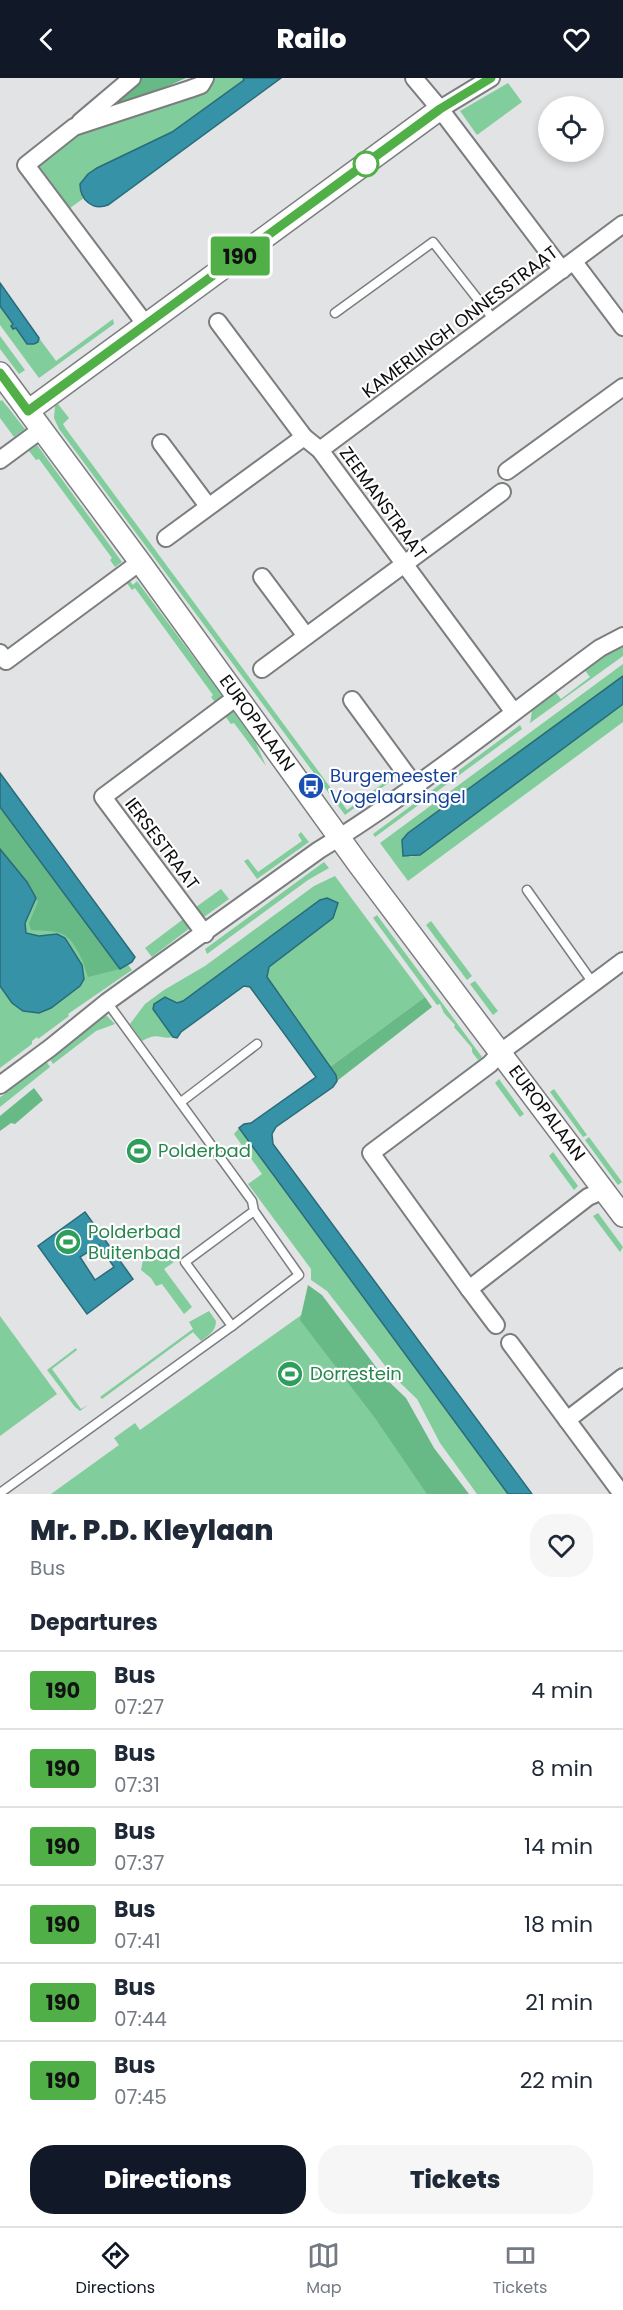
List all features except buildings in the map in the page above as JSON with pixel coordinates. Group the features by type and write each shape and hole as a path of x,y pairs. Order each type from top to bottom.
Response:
{"street":[{"path":"132,78 26,165 146,325"},
{"path":"74,127 190,89 201,84 205,78"},
{"path":"414,78 568,266 623,327"},
{"path":"28,411 440,109 492,78"},
{"name":"KAMERLINGH ONNESSTRAAT","path":"320,450 623,224"},
{"name":"ZEEMANSTRAAT","path":"218,322 304,437 320,450 513,711"},
{"name":"EUROPALAAN","path":"0,373 141,562 339,838 623,1216"},
{"path":"507,471 623,387"},
{"path":"0,460 42,429"},
{"path":"166,538 304,437"},
{"path":"161,443 208,506"},
{"path":"262,669 502,492"},
{"path":"0,653 6,661 141,562"},
{"path":"262,577 306,636"},
{"path":"0,1084 50,1048 107,1002 205,934 319,850 415,786 600,648 623,636"},
{"name":"IERSESTRAAT","path":"205,934 103,797 238,696"},
{"path":"352,700 415,786"},
{"path":"622,1494 371,1153 623,961"},
{"path":"469,1289 588,1197 604,1190"},
{"path":"567,1420 623,1377"}],"lane":[{"path":"335,313 433,242 494,320"},
{"path":"526,890 593,983"},
{"path":"0,1493 299,1275 254,1211 252,1201 107,1002"},
{"path":"181,1102 257,1044"},
{"path":"232,1326 185,1262 254,1211"}],"green space":[{"path":"141,78 186,78 91,114"},
{"path":"215,78 243,78 244,80 172,132 97,168 82,196 84,198 70,208 37,163 73,136 205,91"},
{"path":"508,83 522,102 477,135 460,111"},
{"path":"0,306 14,325 11,327 13,329 16,327 27,344 38,342 39,338 56,361 113,319 114,324 39,378 0,325"},
{"path":"0,336 25,370 19,374 0,349"},
{"path":"2,400 25,429 14,437 0,418 0,401"},
{"path":"58,404 69,418 63,424 66,429 347,810 393,776 395,778 345,815 59,429 54,418 55,406"},
{"path":"37,445 122,562 115,567 110,560 112,558 39,459 36,460 29,451"},
{"path":"129,580 133,585 137,581 223,697 215,702 211,697 213,695 135,588 132,590 126,582"},
{"path":"623,644 623,656 530,723 533,705 553,689 561,699 590,677 583,668 603,653"},
{"path":"623,664 623,676 542,736 402,854 411,857 420,855 623,704 623,722 408,881 380,843"},
{"path":"233,711 255,741 266,766 234,723 231,724 225,716"},
{"path":"520,725 522,729 375,837 373,834"},
{"path":"0,794 132,970 68,1014 69,1016 38,1039 37,1037 32,1044 0,1068"},
{"path":"0,807 120,969 88,977 78,952 70,940 53,931 31,930 29,923 38,902 27,882 0,849"},
{"path":"301,832 309,842 257,879 244,861 248,859 258,872 302,841 298,835"},
{"path":"324,862 329,868 308,880 207,954 205,949"},
{"path":"335,876 425,997 330,1067 267,977 269,967 333,918 334,902 327,898 320,900 183,1001 177,1003 165,998 157,1002 153,1009 173,1037 156,1036 142,1041 130,1024 145,1004 205,966 314,886"},
{"path":"221,889 229,899 204,917 196,907"},
{"path":"377,915 482,1057 478,1060 440,1004 437,1005 373,918"},
{"path":"186,917 190,928 152,957 145,948"},
{"path":"431,921 472,976 467,980 426,925"},
{"path":"475,981 498,1011 493,1015 470,984"},
{"path":"425,997 432,1007 337,1081 330,1067"},
{"path":"103,1012 115,1024 96,1031 53,1064 47,1055"},
{"path":"44,1058 50,1067 0,1107 0,1097 5,1094 6,1086"},
{"path":"499,1079 524,1114 520,1117 495,1083"},
{"path":"34,1088 43,1100 15,1124 11,1123 0,1131 0,1116"},
{"path":"554,1089 587,1135 583,1137 550,1092"},
{"path":"239,1128 508,1494 477,1494 440,1443 417,1399 393,1376 327,1291 311,1280 311,1269 248,1184 262,1174 234,1134"},
{"path":"589,1137 622,1182 618,1185 585,1140"},
{"path":"553,1152 578,1186 574,1190 549,1156"},
{"path":"598,1213 623,1247 620,1252 593,1216"},
{"path":"156,1251 174,1262 164,1269 192,1307 184,1314 162,1284 156,1286 151,1278 141,1270 143,1260 152,1260"},
{"path":"308,1285 322,1295 382,1375 406,1398 434,1448 469,1494 427,1494 375,1418 300,1320"},
{"path":"209,1311 216,1324 207,1337 201,1341 193,1332 102,1399 100,1397 193,1329 189,1322"},
{"name":"Dorrestein","path":"307,1311 463,1494 51,1494 119,1445 114,1438 135,1423 140,1430"},
{"path":"0,1316 57,1394 0,1436"},
{"path":"76,1348 77,1350 52,1369 81,1409 88,1405 80,1411 47,1370"}],"water":[{"path":"243,78 281,78 108,205 97,206 88,203 82,195 80,184 88,174 172,132 244,80"},
{"path":"0,283 39,338 38,342 27,344 16,328 13,329 11,326 13,324 0,306"},
{"path":"623,676 623,704 420,855 403,856 402,840 408,833"},
{"path":"0,773 135,957 132,962 120,969 0,807"},
{"path":"0,849 27,882 36,898 25,923 26,933 39,936 57,934 65,938 82,965 84,979 80,986 51,1008 39,1013 23,1011 12,1003 0,986"},
{"path":"327,898 338,903 333,918 269,967 267,977 336,1075 337,1081 333,1087 276,1127 272,1134 273,1144 532,1494 508,1494 239,1128 251,1123 316,1077 250,987 244,986 181,1032 177,1038 173,1037 153,1009 154,1004 165,997 177,1003 183,1001 320,900"},
{"path":"85,1212 133,1279 87,1314 38,1246","holes":["99,1245 114,1267 95,1280 80,1257"]}],"bus line":[{"name":"190","path":"0,373 28,411 440,109 491,78"}],"place":[{"name":"Burgemeester Vogelaarsingel","path":"311,786"},
{"name":"Polderbad","path":"139,1151"},
{"name":"Polderbad Buitenbad","path":"68,1242"},
{"name":"Dorrestein","path":"290,1374"}]}
